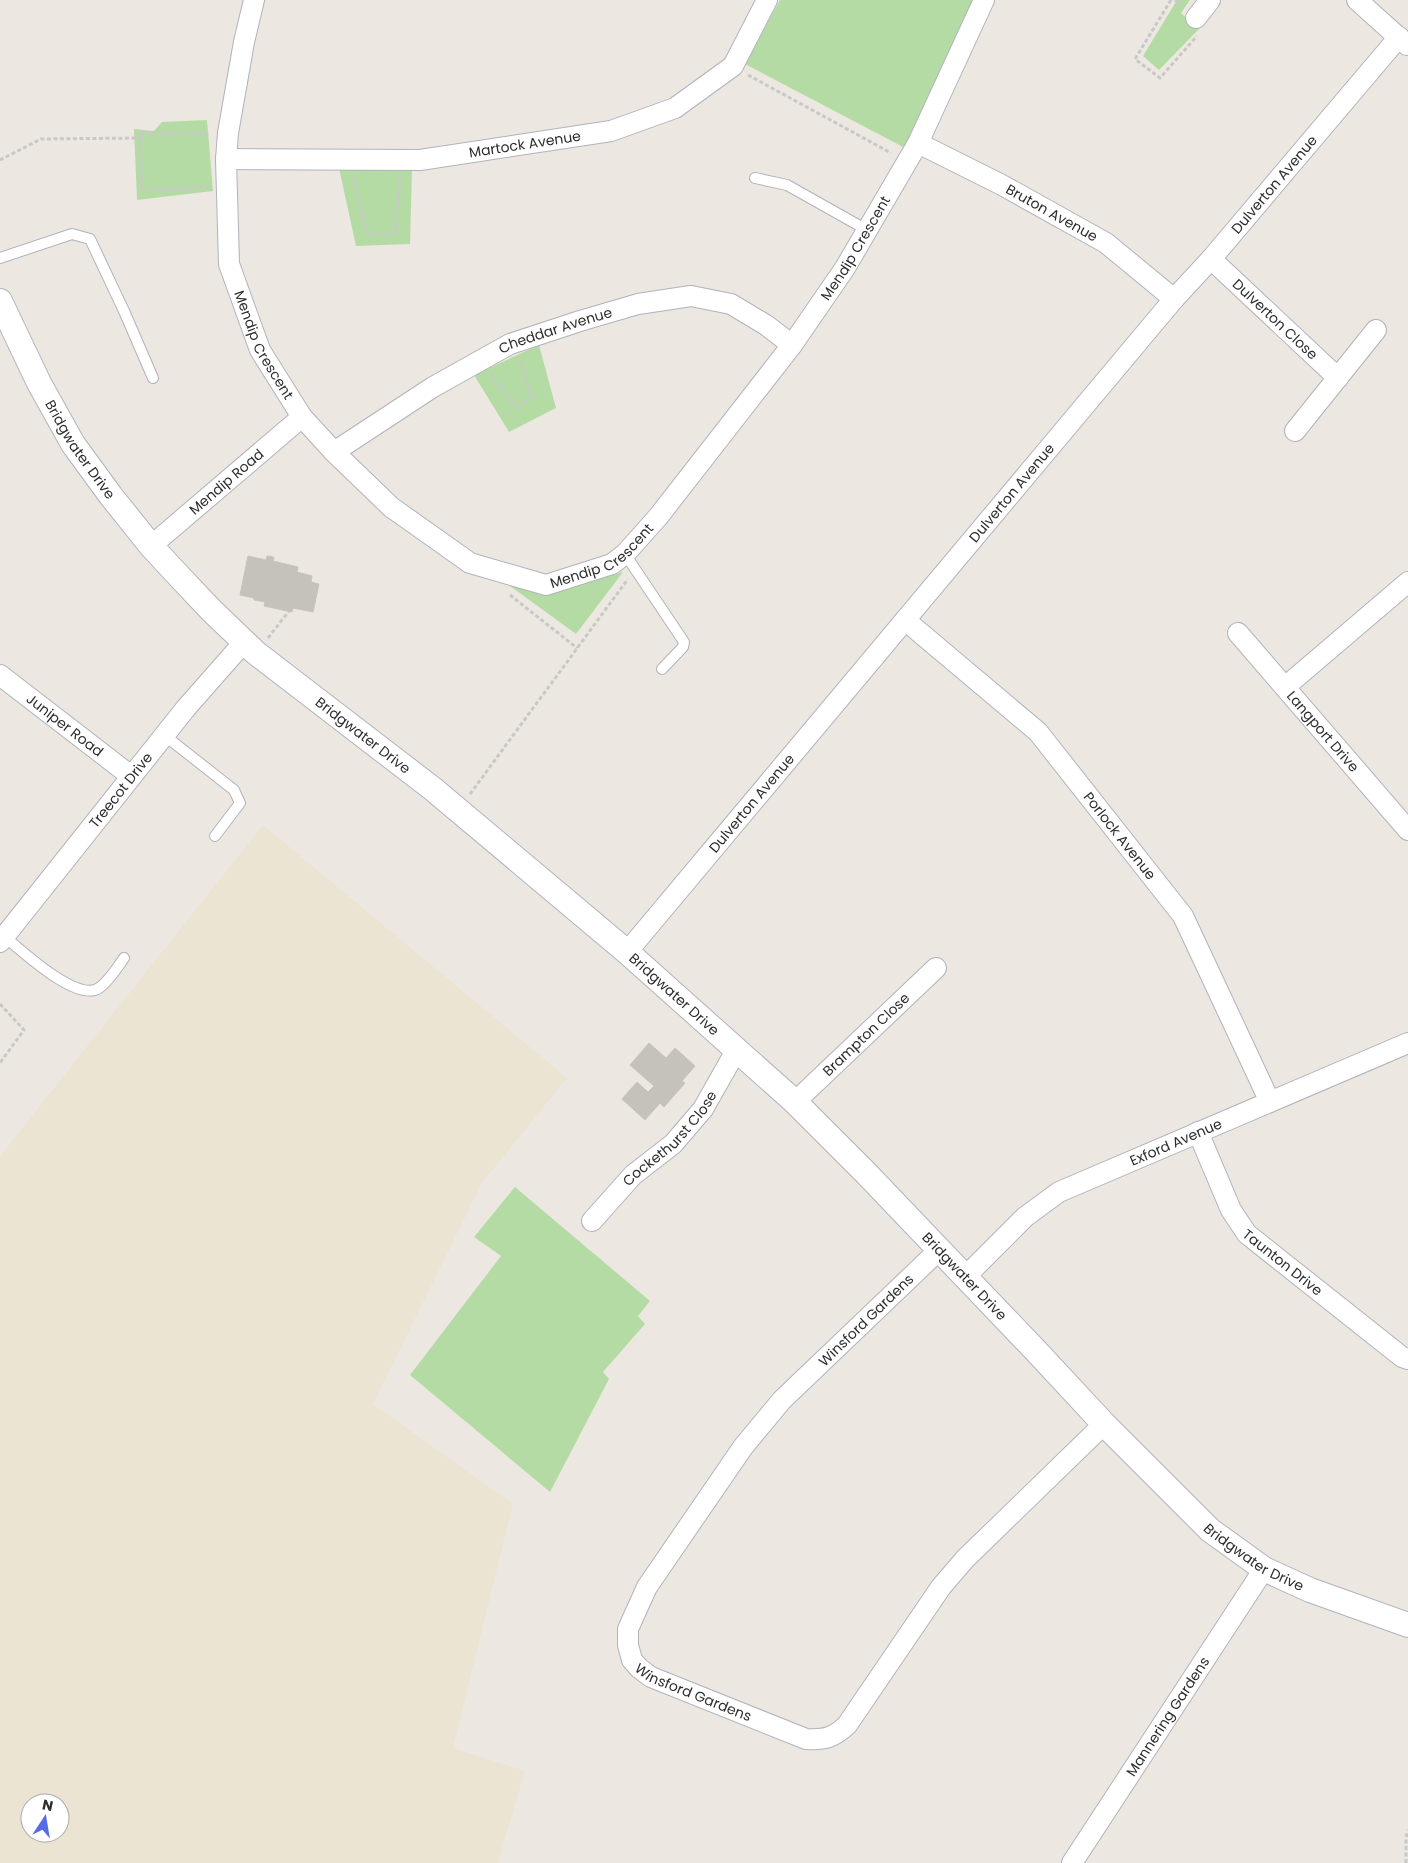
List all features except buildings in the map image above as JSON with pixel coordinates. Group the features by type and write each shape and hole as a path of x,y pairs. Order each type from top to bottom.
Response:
{"street":[{"name":"Mendip Crescent","path":"254,0 244,42 228,133 226,159 229,264 260,350 302,417 334,452 391,507 470,563 546,585 612,564 624,554 658,517 792,345 845,268 918,143 984,0"},
{"name":"Martock Avenue","path":"226,159 420,160 610,131 676,108 733,66 767,0"},
{"path":"1197,26 1210,0"},
{"path":"1357,0 1404,42"},
{"name":"Dulverton Avenue","path":"627,952 1174,299 1404,42"},
{"name":"Bruton Avenue","path":"918,143 1002,185 1106,243 1174,299"},
{"name":"Dulverton Close","path":"1211,259 1338,378"},
{"name":"Cheddar Avenue","path":"334,452 432,387 515,342 638,304 691,296 730,304 766,326 792,345"},
{"name":"Bridgwater Drive","path":"0,301 38,383 73,444 151,546 211,610 250,647 458,810 627,952 795,1102 865,1172 1104,1424 1210,1530 1264,1569 1310,1590 1408,1625"},
{"path":"1295,431 1376,330"},
{"name":"Mendip Road","path":"151,546 302,417"},
{"path":"1285,687 1408,582"},
{"name":"Porlock Avenue","path":"905,620 1038,732 1183,916 1270,1102"},
{"name":"Langport Drive","path":"1238,633 1408,830"},
{"name":"Treecot Drive","path":"2,939 164,735 250,647"},
{"name":"Juniper Road","path":"0,675 131,776"},
{"name":"Brampton Close","path":"795,1102 936,968"},
{"name":"Exford Avenue","path":"964,1277 1025,1217 1060,1192 1408,1043"},
{"name":"Cockethurst Close","path":"592,1221 633,1174 674,1144 703,1109 737,1049"},
{"name":"Taunton Drive","path":"1198,1132 1231,1210 1246,1234 1408,1359"},
{"name":"Winsford Gardens","path":"939,1250 782,1400 742,1446 647,1587 628,1629 628,1645 632,1660 639,1668 651,1677 806,1739 823,1740 837,1735 847,1725 941,1587 965,1559 1104,1424"},
{"name":"Mannering Gardens","path":"1072,1863 1264,1569"}],"lane":[{"path":"755,178 787,185 867,230"},
{"path":"0,258 72,234 90,239 153,378"},
{"path":"624,554 684,642 683,647 662,669"},
{"path":"164,735 234,790 240,802 215,836"},
{"path":"2,939 61,981 79,989 91,990 98,988 124,958"}],"path":[{"path":"1171,0 1135,59 1160,78 1197,26"},
{"path":"733,66 907,162"},
{"path":"227,186 142,190 140,134 228,133"},
{"path":"0,160 41,139 140,138"},
{"path":"348,159 368,235 396,233 402,160"},
{"path":"480,360 516,407 532,398 515,342"},
{"path":"458,810 632,574 624,554"},
{"path":"508,593 577,648"},
{"path":"250,647 270,636 289,611"},
{"path":"0,1004 24,1030 0,1063"},
{"path":"1406,1863 1406,1837 1408,1830"}],"shaded area":[{"path":"263,825 567,1078 482,1183 373,1404 513,1504 453,1748 525,1771 498,1863 0,1863 0,1156"}],"green space":[{"path":"780,0 974,1 905,148 745,64"},
{"path":"1177,0 1190,0 1181,13 1199,29 1159,70 1143,56"},
{"path":"207,120 213,191 137,200 134,129 154,131 162,122"},
{"path":"339,168 412,170 410,244 356,246"},
{"path":"539,345 556,408 509,432 474,375"},
{"path":"623,572 576,634 506,583 553,593"},
{"path":"515,1187 650,1301 638,1316 645,1324 603,1372 609,1379 550,1492 410,1375 501,1256 474,1237"}]}
